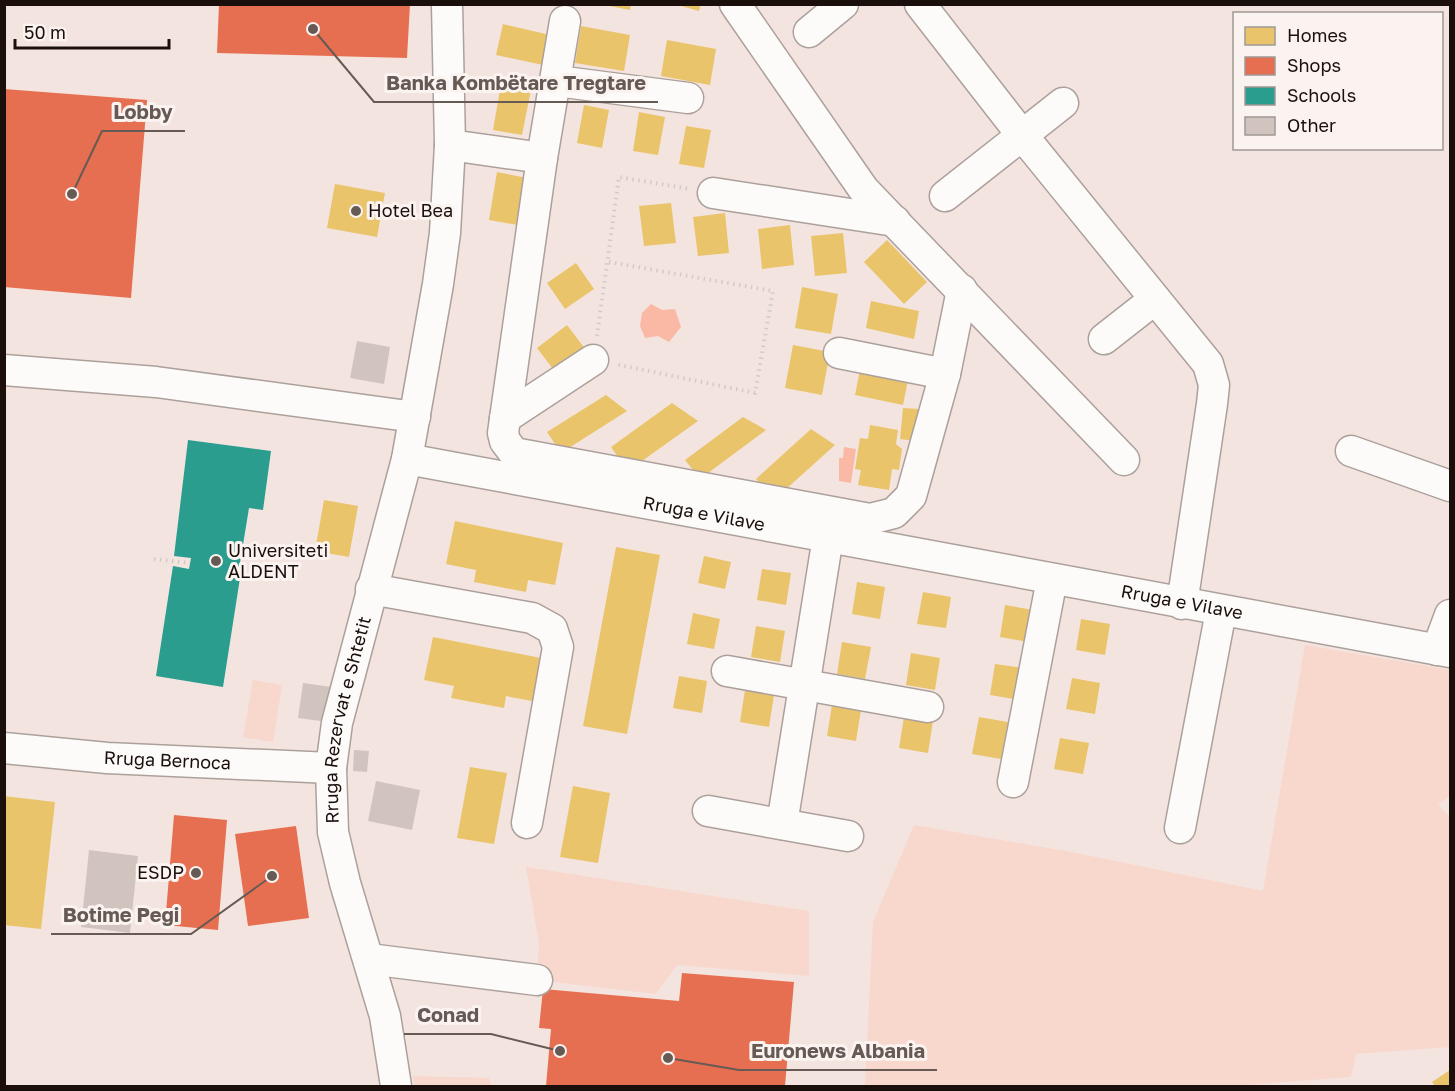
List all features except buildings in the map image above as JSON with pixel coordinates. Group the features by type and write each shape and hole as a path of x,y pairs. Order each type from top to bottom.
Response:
{"street":[{"path":"408,459 445,233 450,146 447,4"},
{"path":"735,4 854,179 1124,460"},
{"path":"809,32 843,4"},
{"path":"920,4 1022,135 1208,364 1214,385 1182,604"},
{"path":"565,21 542,158 505,417 505,441 514,453 522,457 870,519 894,513 911,496 945,374 962,290"},
{"path":"556,81 688,98"},
{"path":"945,196 1063,103"},
{"path":"450,146 542,158"},
{"path":"713,193 895,221"},
{"path":"1104,339 1155,299"},
{"path":"839,353 945,374"},
{"path":"505,417 593,360"},
{"path":"4,370 156,382 415,417"},
{"path":"1351,450 1450,486"},
{"name":"Rruga e Vilave","path":"408,459 1444,651"},
{"name":"Rruga Rezervat e Shtetit","path":"396,1086 386,1016 345,883 333,832 331,768 337,723 371,589 408,459"},
{"path":"894,513 894,550"},
{"path":"782,824 806,686 828,537"},
{"path":"1013,782 1052,579"},
{"path":"371,589 532,618 552,629 558,646 527,823"},
{"path":"1180,828 1221,610"},
{"path":"1444,651 1450,615"},
{"path":"727,671 928,707"},
{"name":"Rruga Bernoca","path":"4,748 106,758 331,768"},
{"path":"708,811 848,836"},
{"path":"369,959 537,980"}],"path":[{"path":"609,262 773,291 755,393 593,360 609,262 619,177 713,193"},
{"path":"154,559 190,563"}],"shaded area":[{"path":"651,304 662,310 675,309 681,327 669,342 658,336 645,338 640,326 642,313"},
{"path":"844,447 856,449 851,483 839,481 839,458 843,458"},
{"path":"1305,645 1450,670 1450,795 1438,805 1450,817 1450,1047 1356,1054 1351,1077 1234,1086 865,1086 873,922 914,825 1071,852 1263,891"},
{"path":"253,680 282,685 273,742 243,737"},
{"path":"526,867 809,911 809,976 677,965 656,994 537,980 539,944"},
{"path":"413,1076 489,1078 491,1086 415,1086"}],"place":[{"name":"Banka Kombëtare Tregtare","path":"313,29"},
{"name":"Lobby","path":"72,194"},
{"name":"Hotel Bea","path":"356,211"},
{"name":"Universiteti ALDENT","path":"216,561"},
{"name":"ESDP","path":"196,873"},
{"name":"Botime Pegi","path":"272,876"},
{"name":"Conad","path":"560,1051"},
{"name":"Euronews Albania","path":"668,1058"}]}
